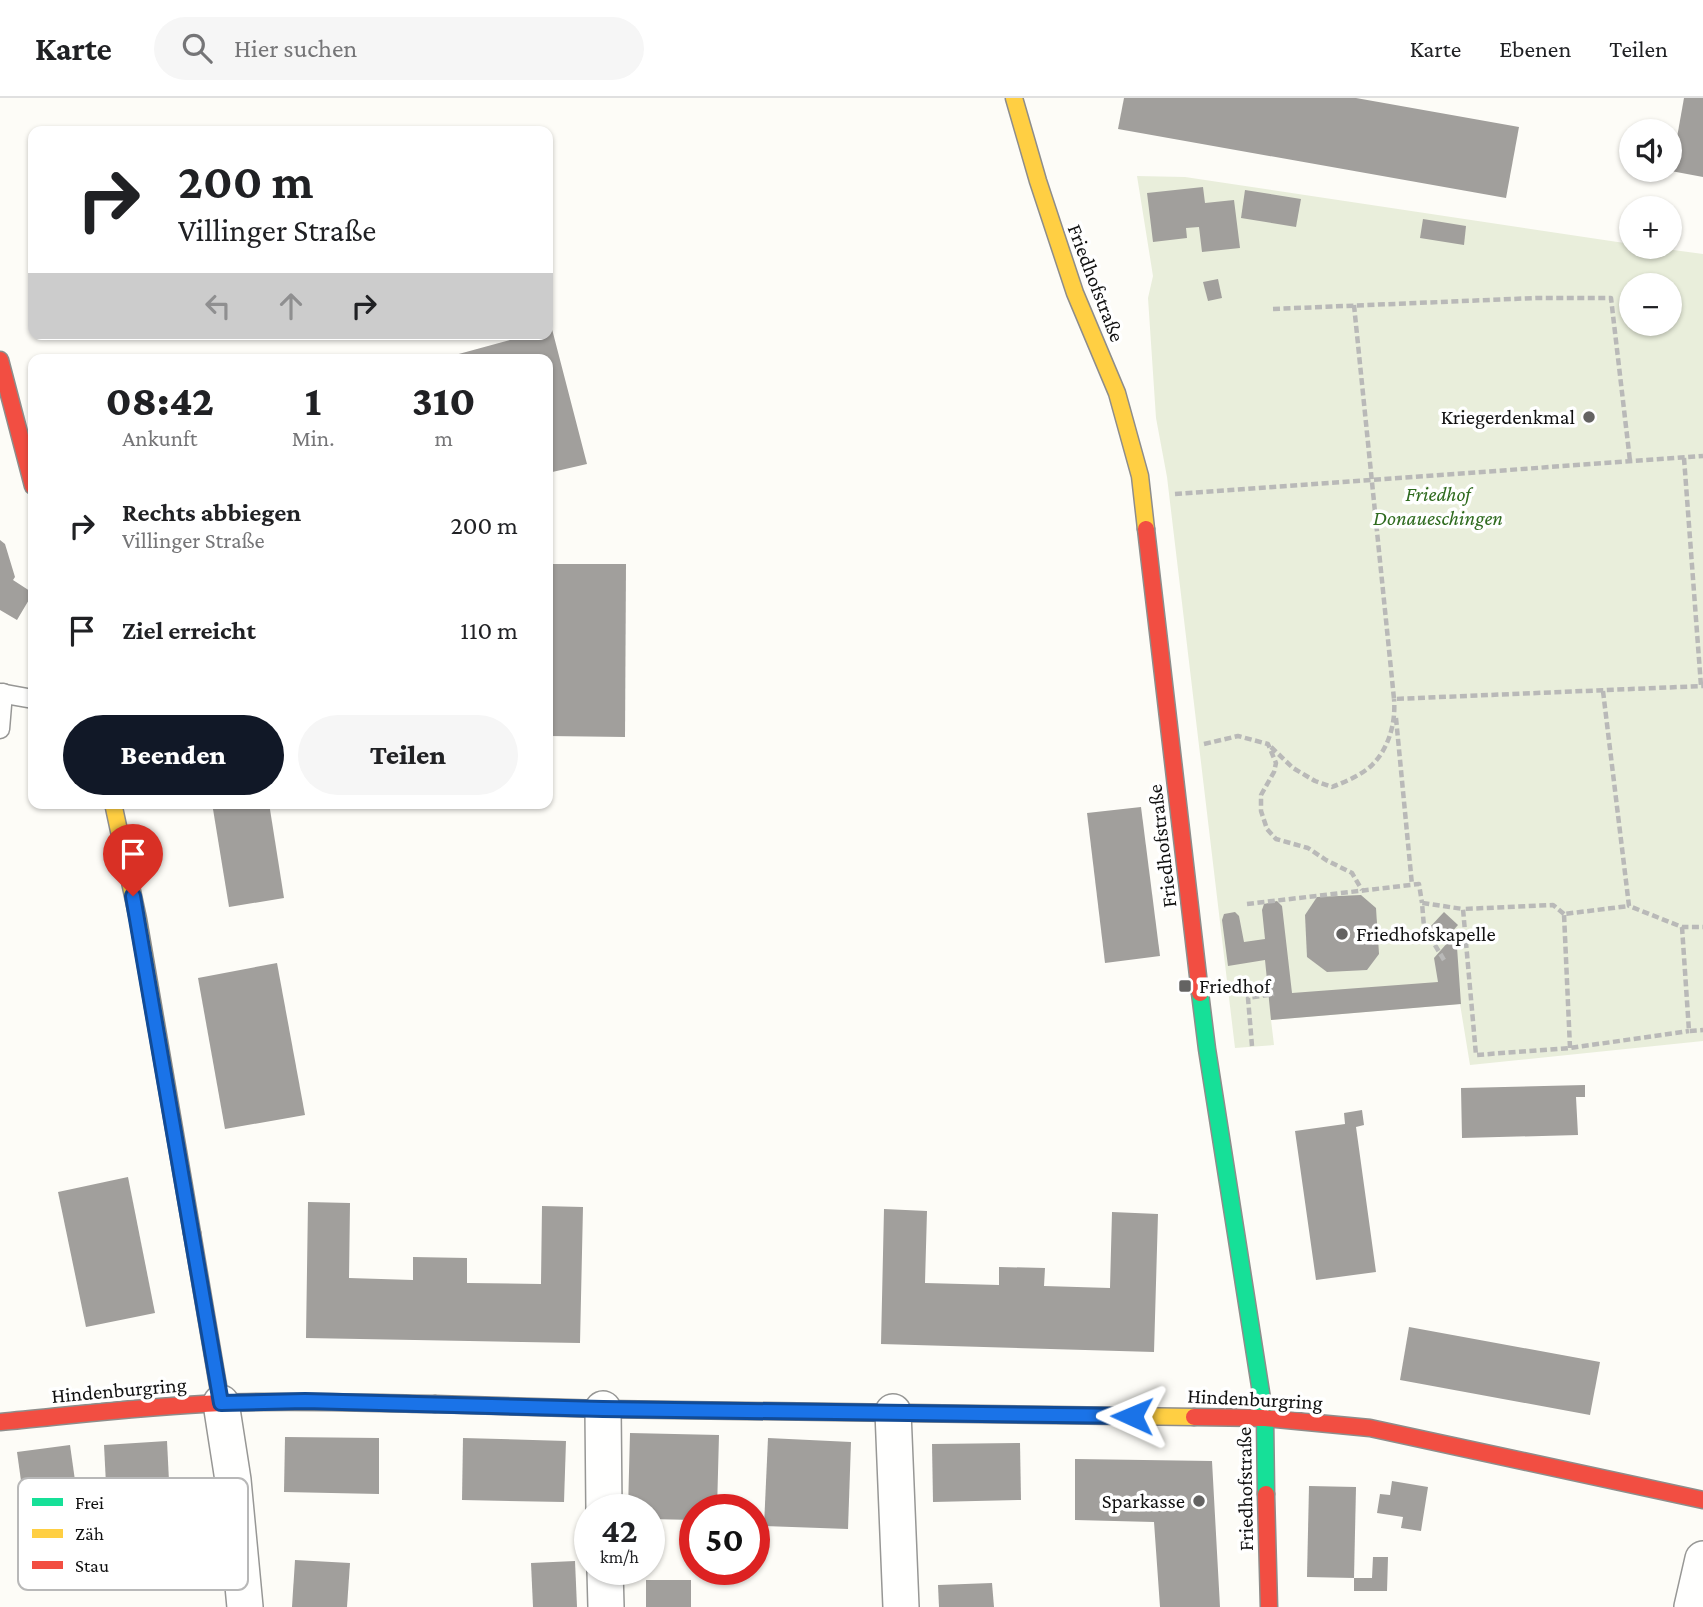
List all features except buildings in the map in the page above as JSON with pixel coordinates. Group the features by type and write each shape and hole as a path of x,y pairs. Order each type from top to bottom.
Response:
{"main road":[{"name":"Friedhofstraße","path":"1014,98 1075,293 1117,393 1140,476 1207,1049 1265,1418 1269,1607"},
{"path":"0,360 28,467"},
{"path":"114,809 140,933 221,1403"},
{"name":"Hindenburgring","path":"0,1422 221,1403 305,1401 603,1409 1265,1418 1370,1428 1703,1500"}],"street":[{"path":"221,1403 233,1478"},
{"path":"603,1409 604,1494"},
{"path":"894,1412 901,1607"},
{"path":"1692,1607 1703,1559"},
{"path":"605,1585 606,1607"}],"lane":[{"path":"0,729 1,693 28,698"}],"path":[{"path":"1273,309 1536,298 1611,298 1630,461"},
{"path":"1354,305 1412,885"},
{"path":"1143,495 1703,457"},
{"path":"1394,699 1702,686 1684,458"},
{"path":"1603,691 1629,906"},
{"path":"1172,749 1238,736 1268,744 1293,768 1332,787 1372,765 1389,741 1395,713"},
{"path":"1268,744 1276,763 1261,795 1261,811 1267,829 1276,839 1308,848 1352,873 1362,890"},
{"path":"1247,904 1419,884 1424,928 1444,960"},
{"path":"1422,903 1463,909 1553,905 1564,914 1629,906 1682,926 1703,927"},
{"path":"1463,909 1476,1055 1570,1048 1703,1030"},
{"path":"1564,914 1570,1048"},
{"path":"1682,926 1689,1031"},
{"path":"1252,1046 1248,998 1274,994"}],"green space":[{"name":"Friedhof Donaueschingen","path":"1137,176 1185,177 1619,242 1619,259 1682,259 1682,251 1703,254 1703,1041 1470,1065 1460,1004 1271,1020 1274,1045 1235,1048 1167,477 1156,418 1148,298 1153,276"}],"traffic: fast":[{"path":"1200,993 1265,1418 1266,1494"},
{"path":"435,1404 906,1413"}],"traffic: slow":[{"path":"1014,98 1075,293 1117,393 1140,476 1146,529"},
{"path":"114,809 138,919 192,1233"},
{"path":"906,1413 1194,1417"}],"traffic: jam":[{"path":"0,360 28,467"},
{"path":"1146,529 1200,993"},
{"path":"192,1233 221,1403"},
{"path":"0,1422 222,1403 435,1404"},
{"path":"1194,1417 1265,1418 1370,1428 1703,1500"},
{"path":"1266,1494 1269,1607"}],"place":[{"name":"Kriegerdenkmal","path":"1589,417"},
{"name":"Friedhofskapelle","path":"1342,934"},
{"name":"Friedhof","path":"1185,986"},
{"name":"Sparkasse","path":"1199,1501"}],"route":[{"path":"133,896 221,1403 305,1401 603,1409 1132,1416"}]}
